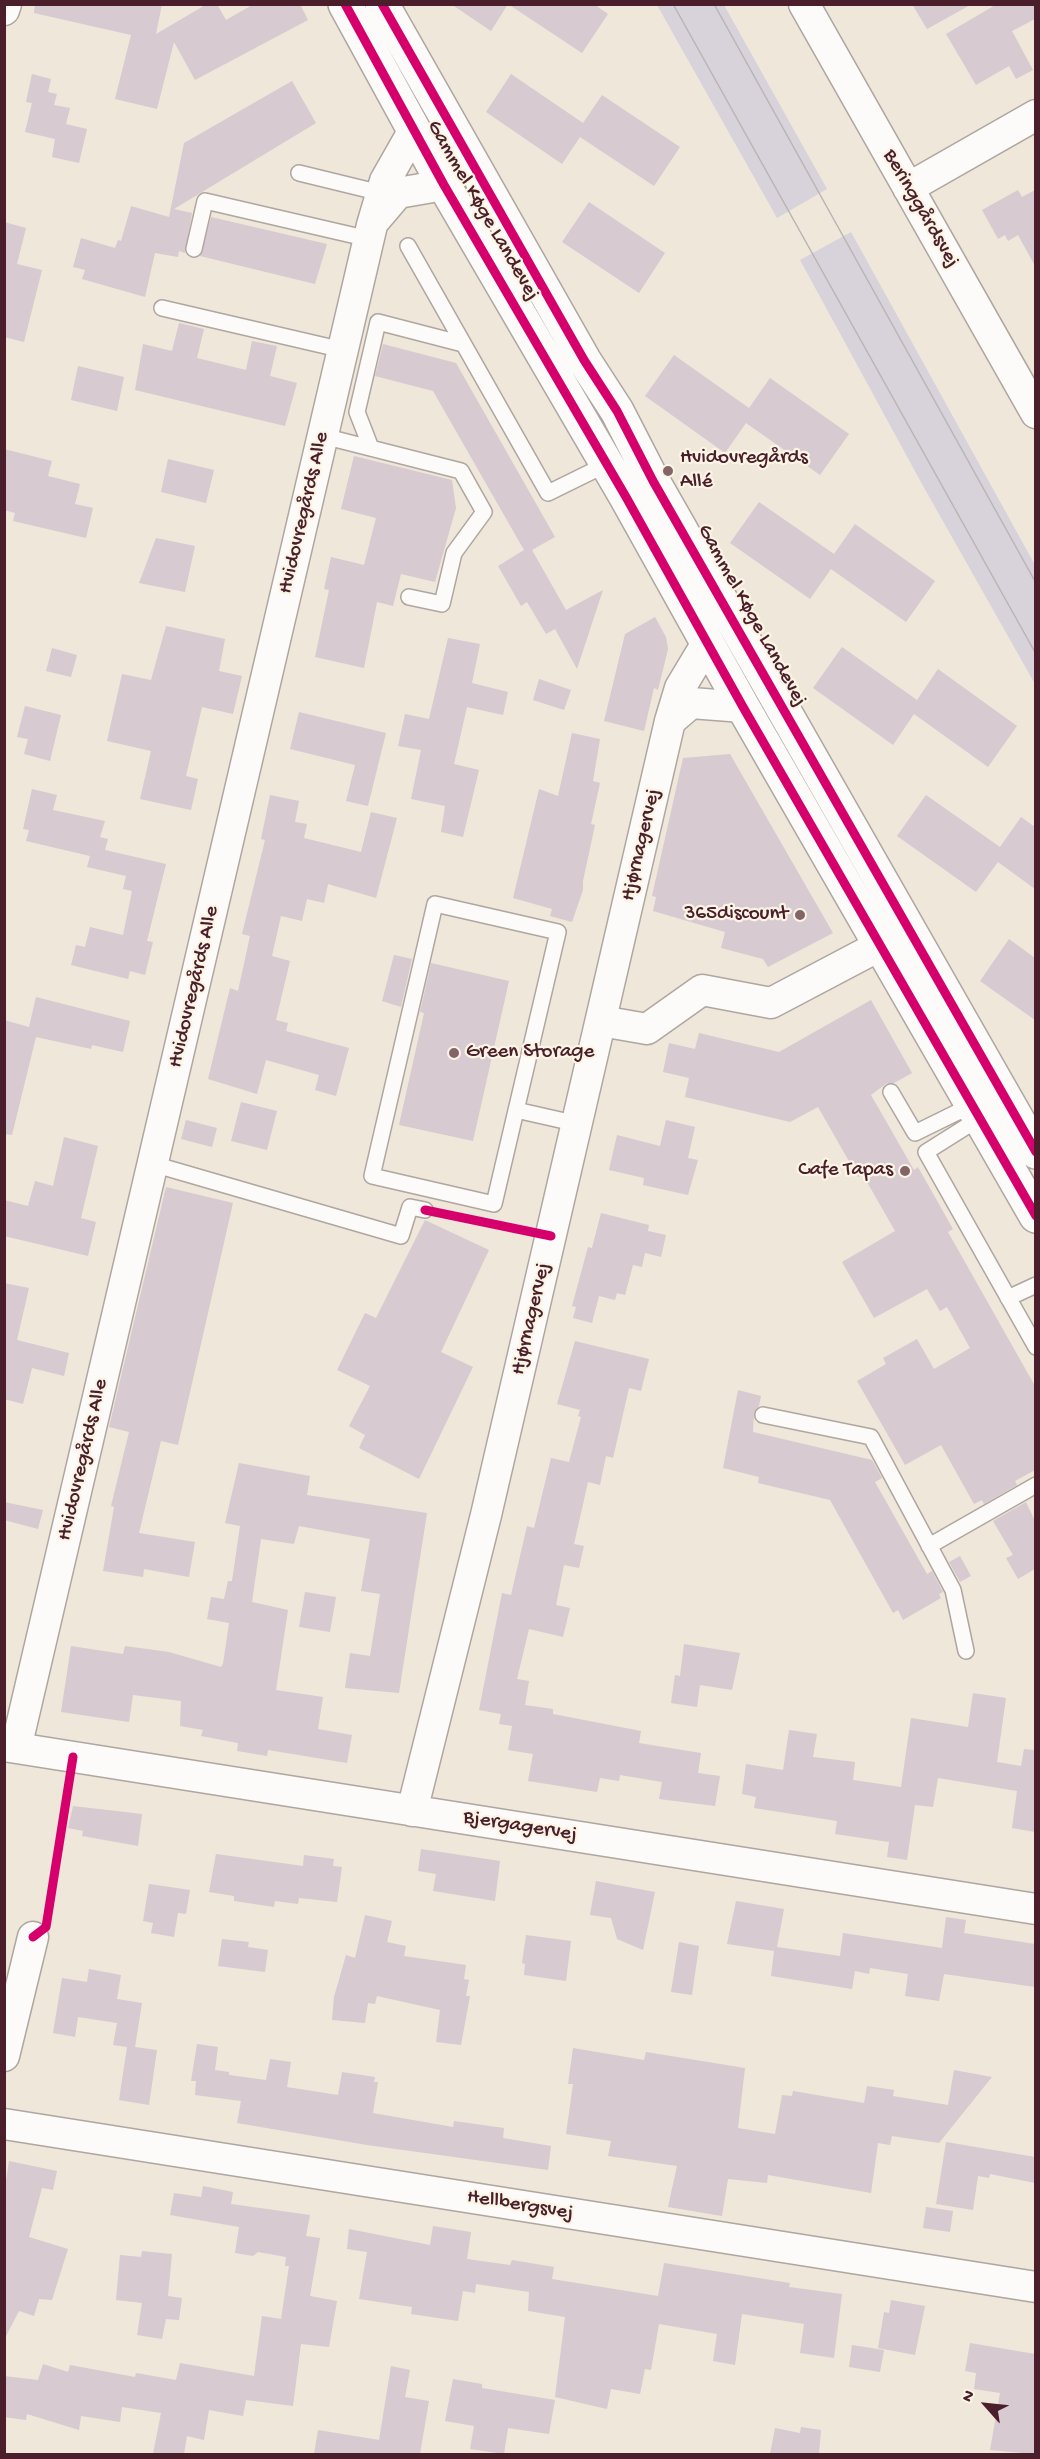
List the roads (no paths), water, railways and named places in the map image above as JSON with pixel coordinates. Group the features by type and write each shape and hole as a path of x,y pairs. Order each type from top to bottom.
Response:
{"main road":[{"name":"Gammel Køge Landevej","path":"345,4 444,185 607,464 743,707 1035,1216"},
{"name":"Gammel Køge Landevej","path":"382,4 584,360 617,411 653,481 1035,1152"}],"street":[{"path":"4,10 6,4"},
{"name":"Beringgårdsvej","path":"804,4 1035,413"},
{"path":"908,188 1035,115"},
{"name":"Hvidovregårds Alle","path":"10,1747 153,1164 370,232 385,181 414,130"},
{"name":"Hvidovregårds Alle","path":"370,232 398,193 444,185"},
{"name":"Hjørnagervej","path":"412,1810 486,1515 670,721 680,688 707,643"},
{"path":"670,721 691,702 743,707"},
{"path":"601,1021 647,1029 702,990 771,1003 881,945"},
{"name":"Bjergagervej","path":"10,1747 1035,1909"},
{"path":"4,2056 33,1937"},
{"name":"Hellbergsvej","path":"4,2124 1035,2287"}],"lane":[{"path":"299,172 381,193"},
{"path":"194,249 205,201 370,232"},
{"path":"408,246 548,493 607,464"},
{"path":"162,308 343,350"},
{"path":"371,448 357,412 378,322 464,344"},
{"path":"323,436 461,471 484,513 454,553 441,604 409,597"},
{"path":"435,904 558,932 516,1110 494,1204 372,1176 435,904"},
{"path":"891,1092 915,1133 976,1112"},
{"path":"516,1110 578,1124"},
{"path":"976,1112 926,1152 1035,1347"},
{"path":"153,1164 401,1236 410,1207 425,1210"},
{"path":"1008,1298 1035,1285"},
{"path":"763,1415 871,1437 953,1590 966,1651"},
{"path":"929,1546 1035,1485"}],"tram line":[{"path":"673,4 1036,654"},
{"path":"714,4 1036,583"}],"place":[{"name":"Hvidovregårds Allé","path":"668,471"},
{"name":"365discount","path":"800,915"},
{"name":"Green Storage","path":"454,1053"},
{"name":"Cafe Tapas","path":"905,1171"}]}
